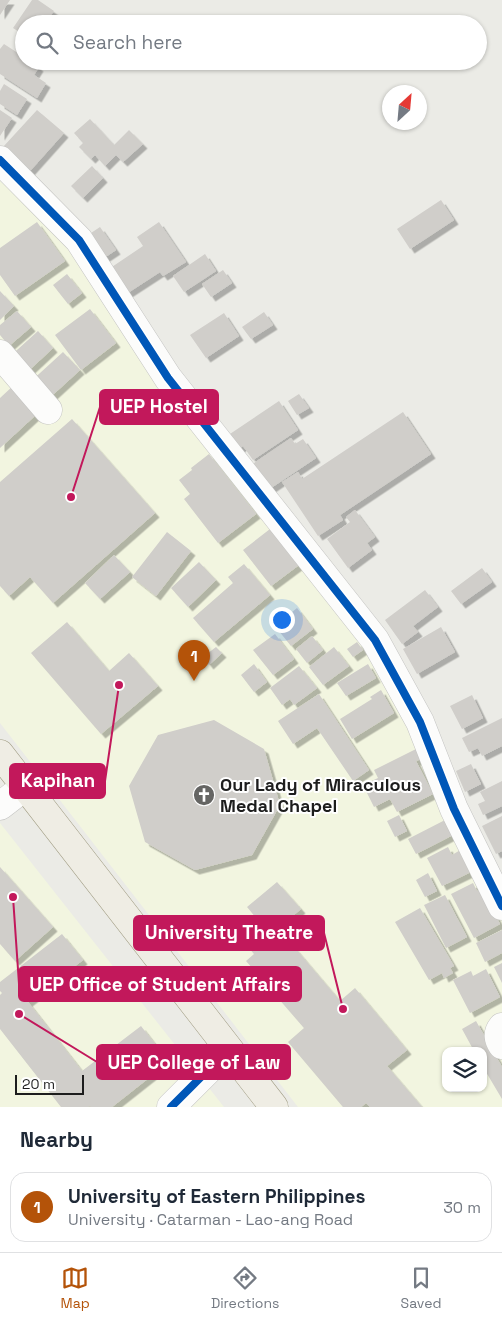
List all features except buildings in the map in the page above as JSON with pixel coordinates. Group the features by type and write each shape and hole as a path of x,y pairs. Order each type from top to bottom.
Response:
{"main road":[{"path":"0,754 274,1107"}],"street":[{"path":"0,160 78,240 168,378 375,640 420,722 454,810 502,906"},
{"path":"0,354 48,410"},
{"path":"0,806 26,786"},
{"path":"502,1027 499,1031 498,1040 502,1045"},
{"path":"171,1107 228,1050"}],"shaded area":[{"path":"0,177 72,245 369,642 502,920 502,1107 298,1107 0,723"},
{"path":"0,823 224,1107 0,1107"}],"cycle path":[{"path":"0,160 79,240 168,378 375,640 420,722 454,809 502,906"},
{"path":"171,1107 228,1050"}],"place":[{"name":"UEP Hostel","path":"71,497"},
{"name":"University of Eastern Philippines","path":"194,681"},
{"name":"Kapihan","path":"119,685"},
{"name":"Our Lady of Miraculous Medal Chapel","path":"204,795"},
{"name":"UEP Office of Student Affairs","path":"13,897"},
{"name":"University Theatre","path":"343,1009"},
{"name":"UEP College of Law","path":"19,1014"}]}
